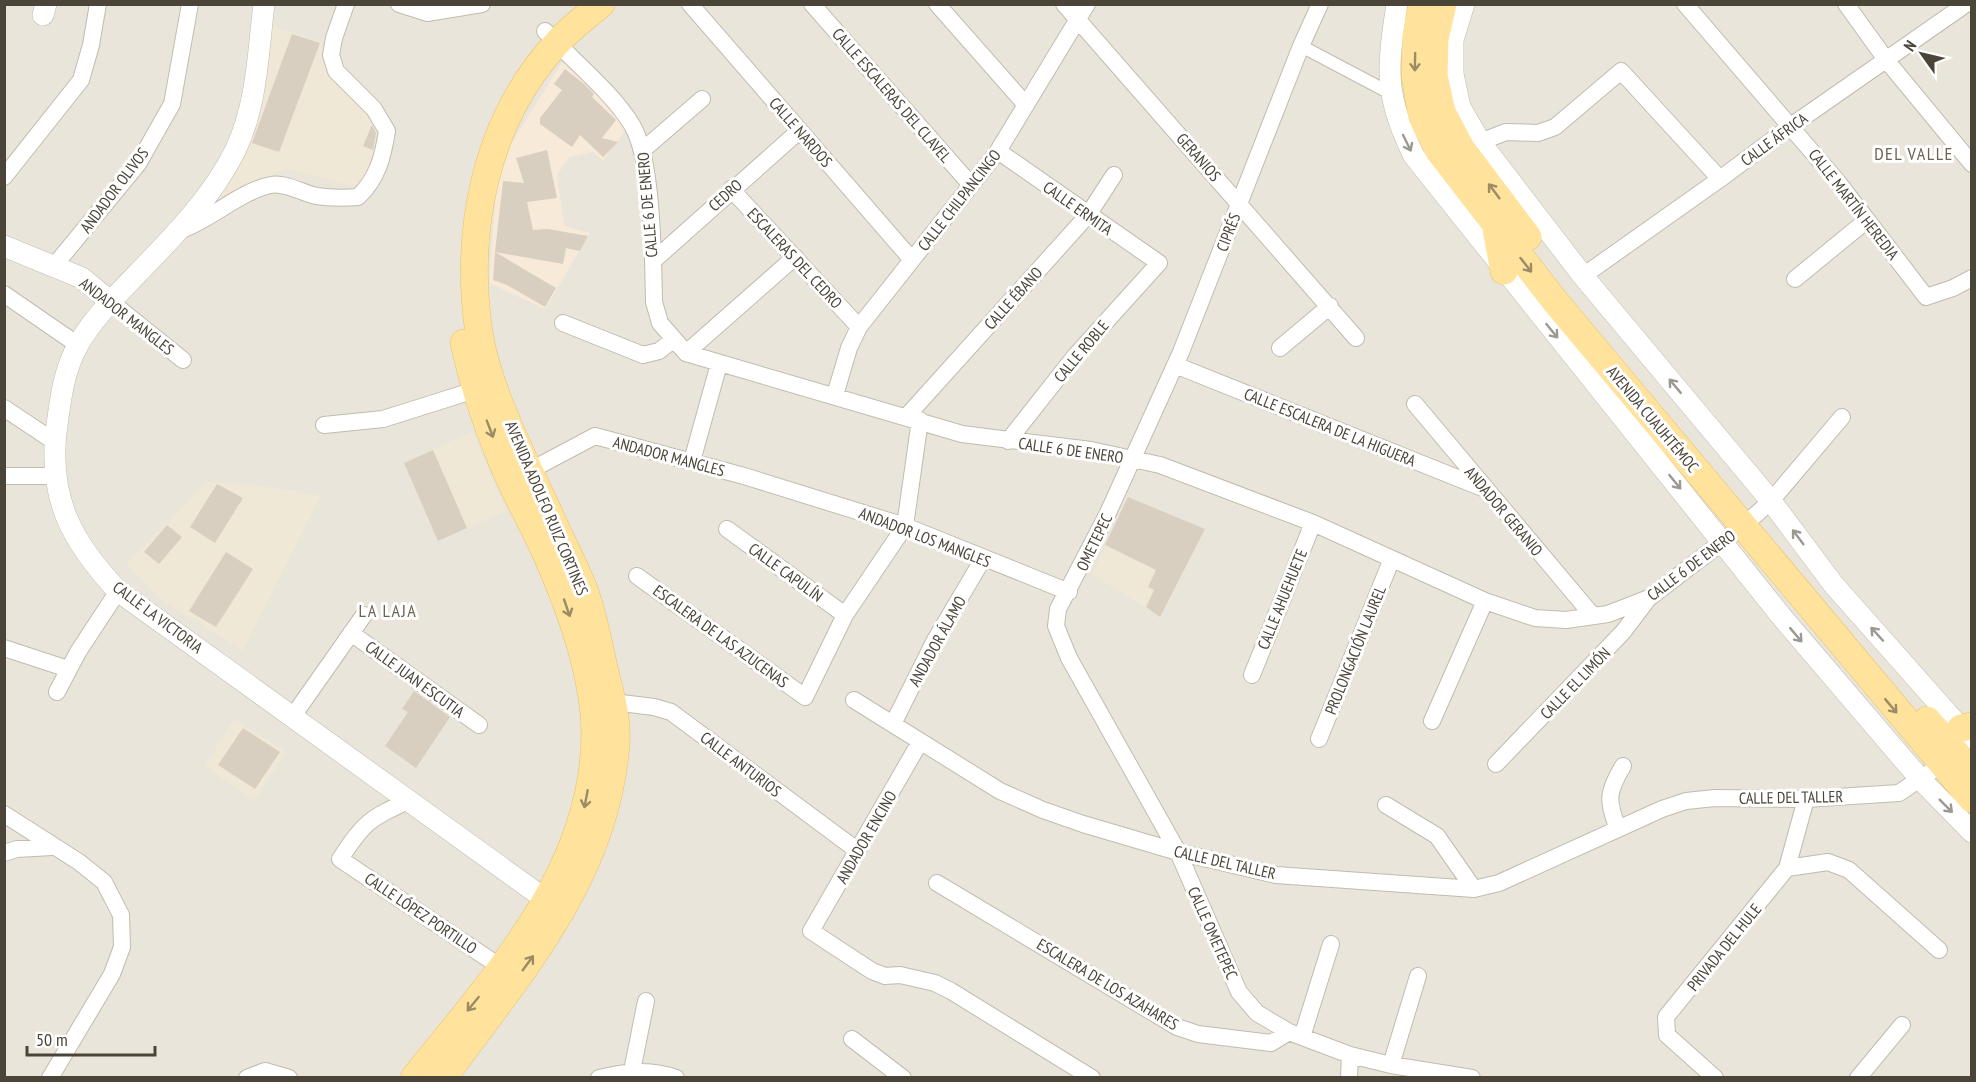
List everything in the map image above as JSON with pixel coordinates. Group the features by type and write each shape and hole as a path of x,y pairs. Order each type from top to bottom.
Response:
{"main road":[{"name":"AVENIDA ADOLFO RUIZ CORTINES","path":"414,1077 554,905 581,879 608,788 616,743 613,702 584,590 529,471 494,384 480,335 474,261 477,214 485,174 501,128 550,37 573,4"},
{"name":"AVENIDA ADOLFO RUIZ CORTINES","path":"443,1077 535,953 582,821 592,769 594,712 585,664 554,571 501,461 475,390 462,334 456,269 461,210 471,167 490,120 512,78 550,37 601,4"},
{"name":"AVENIDA CUAUHTÉMOC","path":"1422,4 1416,37 1415,76 1422,117 1439,151 1554,300 1956,752 1971,800"},
{"name":"AVENIDA CUAUHTÉMOC","path":"1443,4 1435,39 1434,76 1442,112 1461,148 1748,520"},
{"path":"1496,225 1504,271"}],"street":[{"path":"4,177 81,80 91,45 98,4"},
{"name":"ANDADOR OLIVOS","path":"54,266 138,164 172,104 190,4"},
{"name":"CALLE LA VICTORIA","path":"264,4 254,93 235,151 180,231 111,302 78,345 61,388 55,442 57,493 72,533 89,560 118,591 554,905"},
{"path":"180,231 214,216 249,192 273,184 317,196 339,198 358,197 369,187 382,160 387,130 374,109 336,71 331,55 334,38 346,4"},
{"path":"399,4 427,13 477,5"},
{"name":"CALLE NARDOS","path":"690,4 912,260"},
{"name":"CALLE ESCALERAS DEL CLAVEL","path":"812,4 971,185"},
{"path":"937,4 1026,105"},
{"name":"GERANIOS","path":"1064,4 1356,338"},
{"name":"CALLE CHILPANCINGO","path":"835,395 849,348 859,327 874,305 998,151 1087,4"},
{"name":"CIPRÉS","path":"1133,458 1175,364 1301,46 1320,4"},
{"path":"1397,4 1390,48 1390,93 1397,122 1414,156 1504,271 1748,520"},
{"path":"1464,4 1453,40 1453,74 1460,106 1480,142 1583,276 1748,520 1788,625 1956,752 1971,832"},
{"name":"CALLE MARTÍN HEREDIA","path":"1685,4 1791,126 1867,219 1926,297 1953,288 1971,278"},
{"path":"1846,4 1887,61 1971,164"},
{"name":"CALLE ÁFRICA","path":"1583,276 1791,126 1966,4"},
{"name":"CALLE 6 DE ENERO","path":"550,37 618,106 632,125 644,149 654,302 660,323 686,353 914,418 962,434 1091,450 1160,465 1313,523 1391,561 1485,602 1535,618 1566,620 1608,614 1649,598 1748,520 1842,417"},
{"path":"1301,46 1390,93"},
{"path":"1480,142 1506,132 1538,133 1555,127 1621,71 1720,179"},
{"path":"644,149 702,99"},
{"name":"CEDRO","path":"653,261 731,189 799,131"},
{"name":"CALLE ERMITA","path":"998,151 1159,263"},
{"name":"CALLE ÉBANO","path":"914,418 1088,215 1114,175"},
{"name":"ESCALERAS DEL CEDRO","path":"731,189 859,327"},
{"path":"1795,279 1867,219"},
{"name":"ANDADOR MANGLES","path":"4,246 82,279 183,360"},
{"path":"686,353 795,257"},
{"name":"CALLE ROBLE","path":"1008,441 1076,356 1159,263"},
{"path":"4,294 78,345"},
{"path":"1280,348 1330,306"},
{"path":"563,323 644,355 659,351 673,340"},
{"path":"692,461 719,364"},
{"name":"CALLE ESCALERA DE LA HIGUERA","path":"1175,364 1485,489"},
{"path":"324,425 383,419 475,390"},
{"name":"ANDADOR GERANIO","path":"1415,404 1593,616"},
{"path":"4,408 55,442"},
{"path":"845,615 905,526 914,418"},
{"name":"ANDADOR MANGLES","path":"529,471 596,436 744,476"},
{"name":"OMETEPEC","path":"1056,626 1058,609 1069,592 1133,458"},
{"path":"4,476 56,476"},
{"name":"ANDADOR LOS MANGLES","path":"744,476 905,526 1069,592"},
{"name":"CALLE AHUEHUETE","path":"1252,675 1313,523"},
{"name":"CALLE CAPULÍN","path":"727,529 845,615"},
{"name":"ANDADOR ÁLAMO","path":"893,724 935,640 983,559"},
{"name":"PROLONGACIÓN LAUREL","path":"1319,739 1391,561"},
{"name":"ESCALERA DE LAS AZUCENAS","path":"637,576 805,697 845,615"},
{"path":"57,692 68,669 118,591"},
{"name":"CALLE EL LIMÓN","path":"1496,764 1623,632 1649,598"},
{"path":"1432,721 1485,602"},
{"path":"293,716 364,615"},
{"name":"CALLE OMETEPEC","path":"1056,626 1069,658 1178,852 1239,992 1257,1013 1295,1035 1350,1055 1391,1065 1472,1077"},
{"name":"CALLE JUAN ESCUTIA","path":"351,633 479,725"},
{"path":"4,648 68,669"},
{"name":"CALLE DEL TALLER","path":"854,700 1000,790 1043,810 1178,852 1276,875 1474,889 1499,883 1686,801 1715,798 1806,799 1899,793 1956,752"},
{"name":"CALLE ANTURIOS","path":"613,702 654,707 671,712 858,851"},
{"name":"ANDADOR ENCINO","path":"920,742 812,931 872,971 885,976 900,975 935,983 951,991 1092,1077"},
{"path":"1618,829 1609,806 1610,792 1623,766"},
{"name":"PRIVADA DEL HULE","path":"1715,1077 1667,1035 1666,1017 1787,868 1806,799"},
{"name":"CALLE LÓPEZ PORTILLO","path":"410,800 370,819 360,829 340,859 502,968"},
{"path":"1386,805 1437,836 1474,889"},
{"path":"4,814 52,847 79,862 104,882 121,915 122,947 112,974 50,1077"},
{"path":"4,853 16,849 52,847"},
{"path":"1787,868 1828,862 1849,870 1939,950"},
{"name":"ESCALERA DE LOS AZAHARES","path":"937,883 1177,1027 1198,1034 1271,1043 1295,1035"},
{"path":"1295,1035 1331,944"},
{"path":"1391,1065 1418,976"},
{"path":"632,1071 646,1001"},
{"path":"1858,1077 1902,1025"},
{"path":"852,1039 903,1077"},
{"path":"1349,1077 1350,1055"},
{"path":"247,1077 265,1071 289,1077"},
{"path":"599,1077 632,1071 658,1071 676,1077"}],"shaded area":[{"path":"5,5 1971,5 1971,1077 5,1077"},
{"path":"269,25 328,44 385,130 379,160 362,183 352,186 287,169 247,184 207,213 234,176 244,156"},
{"path":"563,61 628,127 603,161 593,152 569,157 557,175 564,226 590,233 545,309 489,283 498,164"},
{"path":"472,432 506,511 438,541 404,463"},
{"path":"207,482 256,485 321,496 243,651 162,600 126,564"},
{"path":"1128,497 1205,529 1160,617 1092,574"},
{"path":"234,719 286,752 254,800 205,766"}],"building":[{"path":"292,34 320,43 279,152 252,143"},
{"path":"565,69 594,94 592,97 616,120 602,138 618,142 603,157 580,135 572,147 540,124 540,118 562,90 554,84"},
{"path":"372,125 376,133 373,150 363,146"},
{"path":"547,150 557,198 527,202 533,230 548,229 588,236 580,251 566,248 563,264 495,252 503,181 524,183 516,158"},
{"path":"495,252 556,288 545,307 507,285 493,280"},
{"path":"433,450 467,528 438,541 404,463"},
{"path":"217,484 243,498 215,543 190,527"},
{"path":"1128,497 1205,529 1160,617 1146,607 1154,590 1148,587 1156,570 1105,545"},
{"path":"167,525 182,537 159,564 144,552"},
{"path":"226,552 253,569 216,627 189,611"},
{"path":"414,691 450,717 416,768 385,746 408,712 402,709"},
{"path":"243,728 280,752 255,789 218,765"}],"district":[{"name":"DEL VALLE","path":"1914,153"},
{"name":"LA LAJA","path":"388,610"}]}
